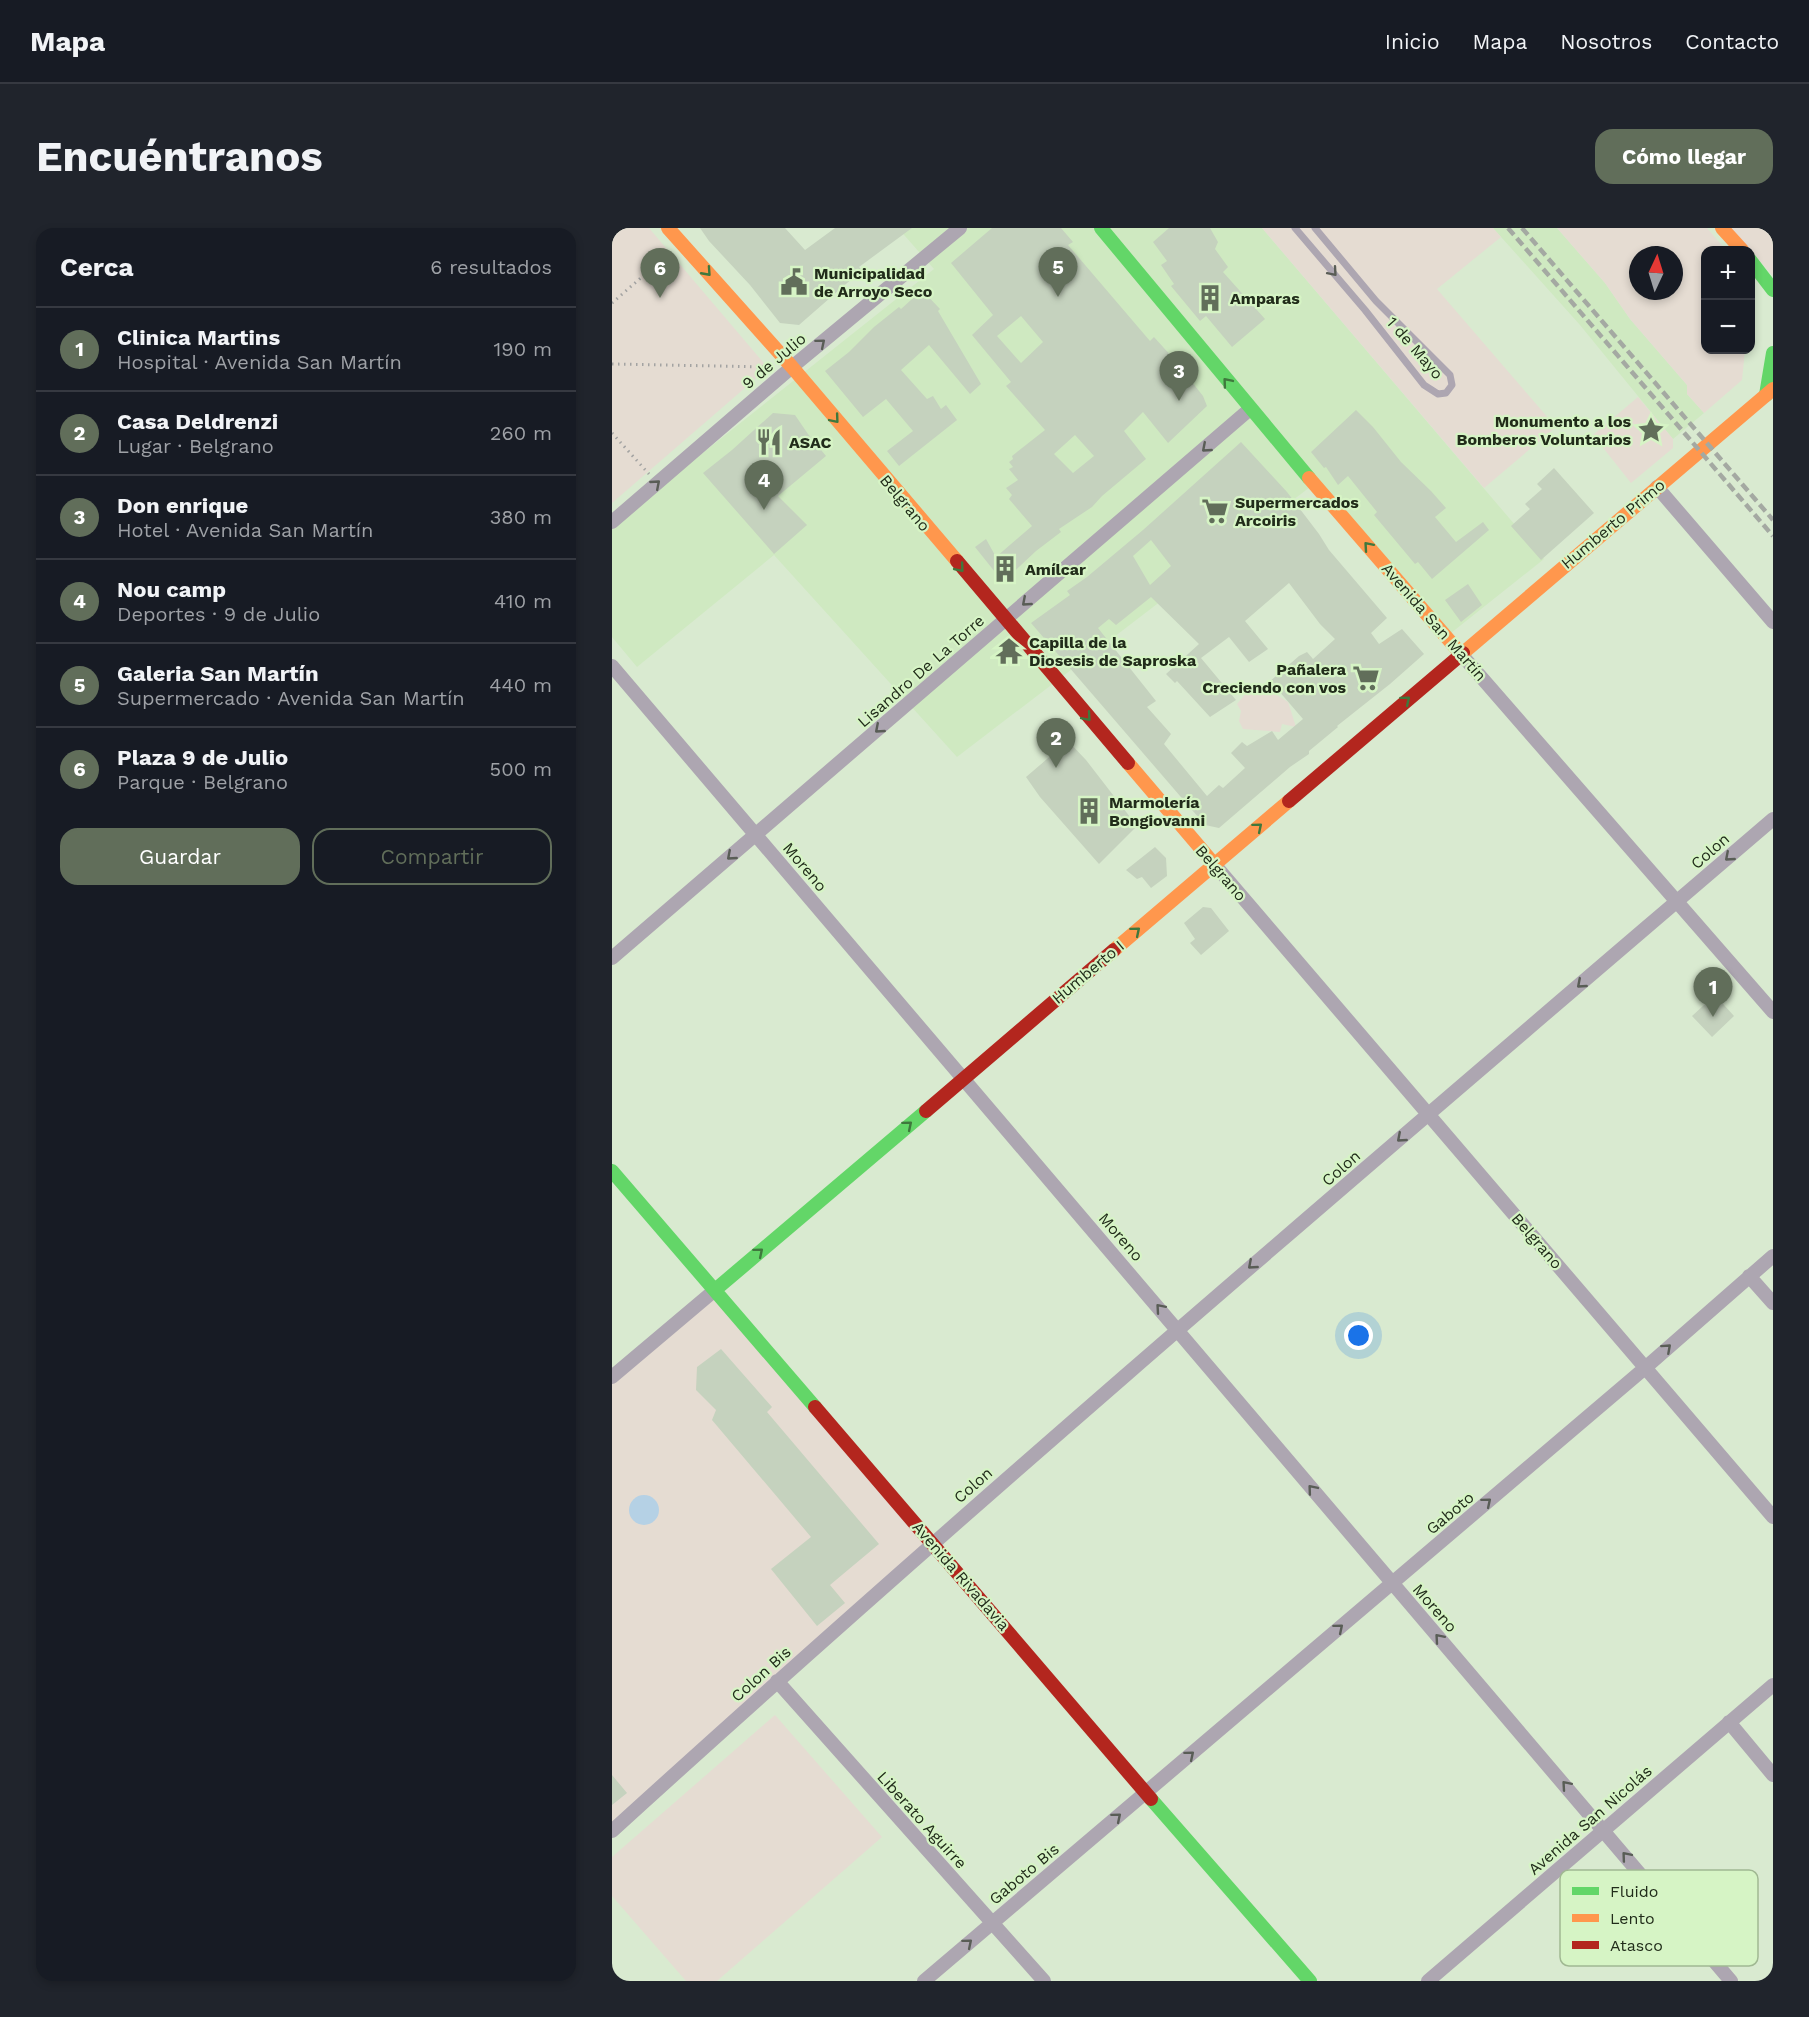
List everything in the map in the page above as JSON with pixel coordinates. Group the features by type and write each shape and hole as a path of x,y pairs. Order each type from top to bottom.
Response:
{"street":[{"name":"Belgrano","path":"668,228 792,368 1005,621 1773,1517"},
{"name":"9 de Julio","path":"612,522 960,228"},
{"name":"Avenida San Martín","path":"1101,228 1250,409 1773,1012"},
{"path":"1722,228 1738,246"},
{"path":"1755,267 1773,290"},
{"path":"1771,396 1773,353"},
{"name":"Humberto Primo","path":"1461,654 1657,487 1771,396"},
{"name":"Lisandro De La Torre","path":"612,958 1250,409"},
{"path":"1657,487 1773,622"},
{"name":"Humberto I","path":"715,1290 1461,654"},
{"name":"Moreno","path":"612,666 1638,1870"},
{"name":"Colon","path":"932,1542 1773,819"},
{"name":"Avenida Rivadavia","path":"612,1171 1310,1981"},
{"name":"Gaboto","path":"1146,1792 1645,1368 1773,1256"},
{"path":"1749,1276 1773,1304"},
{"path":"612,1377 715,1290"},
{"name":"Colon Bis","path":"612,1831 932,1542"},
{"name":"Liberato Aguirre","path":"777,1681 1044,1981"},
{"name":"Avenida San Nicolás","path":"1428,1981 1773,1685"},
{"path":"1730,1722 1773,1775"},
{"name":"Gaboto Bis","path":"924,1981 1146,1792"},
{"name":"Moreno","path":"1718,1966 1731,1981"}],"lane":[{"name":"1 de Mayo","path":"1295,228 1365,310 1424,385 1437,394 1446,393 1452,385 1450,375 1376,301 1316,228"}],"path":[{"path":"612,303 681,243"},
{"path":"612,364 792,368"},
{"path":"612,433 657,483"}],"shaded area":[{"path":"612,228 649,228 768,368 612,503"},
{"path":"898,228 1262,228 1544,559 1446,637 1314,484 957,757 774,555 637,667 612,637 612,525 934,269"},
{"path":"1262,228 1493,228 1501,237 1437,289 1556,427 1484,488"},
{"path":"1493,228 1557,228 1605,283 1630,319 1687,385 1687,394 1704,413 1673,439 1580,325"},
{"path":"1557,228 1707,228 1723,246 1701,246 1701,354 1745,354 1742,380 1704,413 1687,394 1687,385 1630,319 1605,283"},
{"path":"1731,228 1773,228 1773,276 1755,255 1755,246 1747,246"},
{"path":"1638,397 1673,439 1673,448 1631,483 1593,435"},
{"path":"1253,685 1264,687 1288,702 1296,727 1282,724 1280,732 1243,729 1239,721 1241,711 1237,704"},
{"path":"715,1290 932,1542 612,1831 612,1377"},
{"path":"775,1715 882,1837 717,1981 686,1981 612,1896 612,1857"}],"water":[{"path":"644,1495 655,1499 659,1510 655,1521 644,1525 633,1521 629,1510 633,1499"}],"building":[{"path":"700,228 785,228 805,250 835,228 912,228 859,267 862,270 799,325 780,323"},
{"path":"992,228 1061,228 1073,242 1068,245 1150,341 1154,337 1173,358 1203,396 1207,406 1168,443 1143,412 1124,431 1146,459 1092,507 1059,529 1061,532 1036,551 1003,582 975,547 986,539 996,557 1032,526 1009,499 1012,495 1006,488 1018,480 1009,469 1013,467 1009,462 1013,459 1012,456 1045,430 1006,386 1011,382 972,335 993,315 951,263","holes":["1021,316 1043,342 1021,363 997,336","1075,435 1094,456 1073,473 1054,454"]},
{"path":"1169,228 1210,228 1218,242 1215,249 1228,267 1223,272 1265,319 1232,347 1206,316 1200,321 1171,286 1174,284 1161,265 1167,261 1153,242"},
{"path":"922,290 940,309 938,311 981,384 970,394 929,345 901,370 927,399 933,396 941,409 946,405 957,420 899,466 887,451 913,431 886,399 863,417 825,371 849,352 874,327 899,307 901,309"},
{"path":"1356,410 1401,462 1446,508 1435,517 1456,542 1483,522 1489,530 1432,579 1418,562 1415,564 1374,515 1377,512 1348,476 1338,485 1326,467 1324,468 1311,452"},
{"path":"773,413 795,415 826,456 778,496 807,525 774,554 703,473"},
{"path":"1241,442 1287,492 1329,550 1387,618 1371,633 1379,644 1402,629 1424,654 1337,726 1309,751 1309,754 1290,767 1219,828 1205,825 1031,623 1070,595 1067,591 1143,530","holes":["1151,540 1171,566 1150,585 1133,556","1289,583 1320,624 1335,639 1313,659 1307,652 1299,656 1268,683 1274,693 1278,690 1303,719 1278,740 1272,731 1247,746 1242,742 1231,753 1245,768 1223,788 1219,785 1207,796 1164,744 1171,734 1147,707 1156,701 1098,628 1109,619 1116,625 1151,597 1199,644 1166,674 1175,683 1177,681 1210,717 1236,700 1201,658 1229,637 1249,662 1268,649 1245,621"]},
{"path":"1554,468 1594,513 1541,560 1511,526 1530,509 1525,504 1542,489 1537,484"},
{"path":"1468,584 1482,605 1461,622 1445,600"},
{"name":"Marmolería Bongiovanni","path":"1068,741 1086,760 1137,826 1099,864 1040,797 1026,777"},
{"path":"1155,847 1166,858 1167,876 1151,888 1142,877 1137,879 1126,870"},
{"path":"1203,907 1211,908 1229,931 1201,955 1190,943 1195,939 1184,923"},
{"path":"1715,995 1734,1016 1712,1037 1692,1016"},
{"path":"721,1349 772,1407 767,1412 879,1544 830,1585 845,1603 817,1626 771,1569 811,1537 712,1420 716,1410 696,1390 697,1367"},
{"path":"612,1775 627,1793 612,1805"}],"railway":[{"path":"1508,228 1773,536"},
{"path":"1522,228 1773,520"}],"traffic: fast":[{"path":"1101,228 1309,478"},
{"path":"1755,267 1773,290"},
{"path":"1766,395 1773,353"},
{"path":"715,1290 926,1111"},
{"path":"612,1171 815,1407"},
{"path":"1151,1799 1310,1981"}],"traffic: slow":[{"path":"668,228 792,367 957,561"},
{"path":"1722,228 1738,246"},
{"path":"1463,653 1773,389"},
{"path":"1309,478 1461,654"},
{"path":"1128,763 1214,864"},
{"path":"1114,950 1289,801"}],"traffic: jam":[{"path":"957,561 1128,763"},
{"path":"1289,801 1463,653"},
{"path":"926,1111 1114,950"},
{"path":"815,1407 1151,1799"}],"place":[{"name":"Municipalidad de Arroyo Seco","path":"794,282"},
{"name":"Galeria San Martín","path":"1058,297"},
{"name":"Plaza 9 de Julio","path":"660,298"},
{"name":"Amparas","path":"1210,298"},
{"name":"Don enrique","path":"1179,401"},
{"name":"Monumento a los Bomberos Voluntarios","path":"1651,430"},
{"name":"ASAC","path":"769,442"},
{"name":"Nou camp","path":"764,510"},
{"name":"Supermercados Arcoiris","path":"1215,511"},
{"name":"Amílcar","path":"1005,569"},
{"name":"Capilla de la Diosesis de Saproska","path":"1009,651"},
{"name":"Pañalera Creciendo con vos","path":"1366,678"},
{"name":"Casa Deldrenzi","path":"1056,768"},
{"name":"Marmolería Bongiovanni","path":"1089,811"},
{"name":"Clinica Martins","path":"1713,1017"}]}
